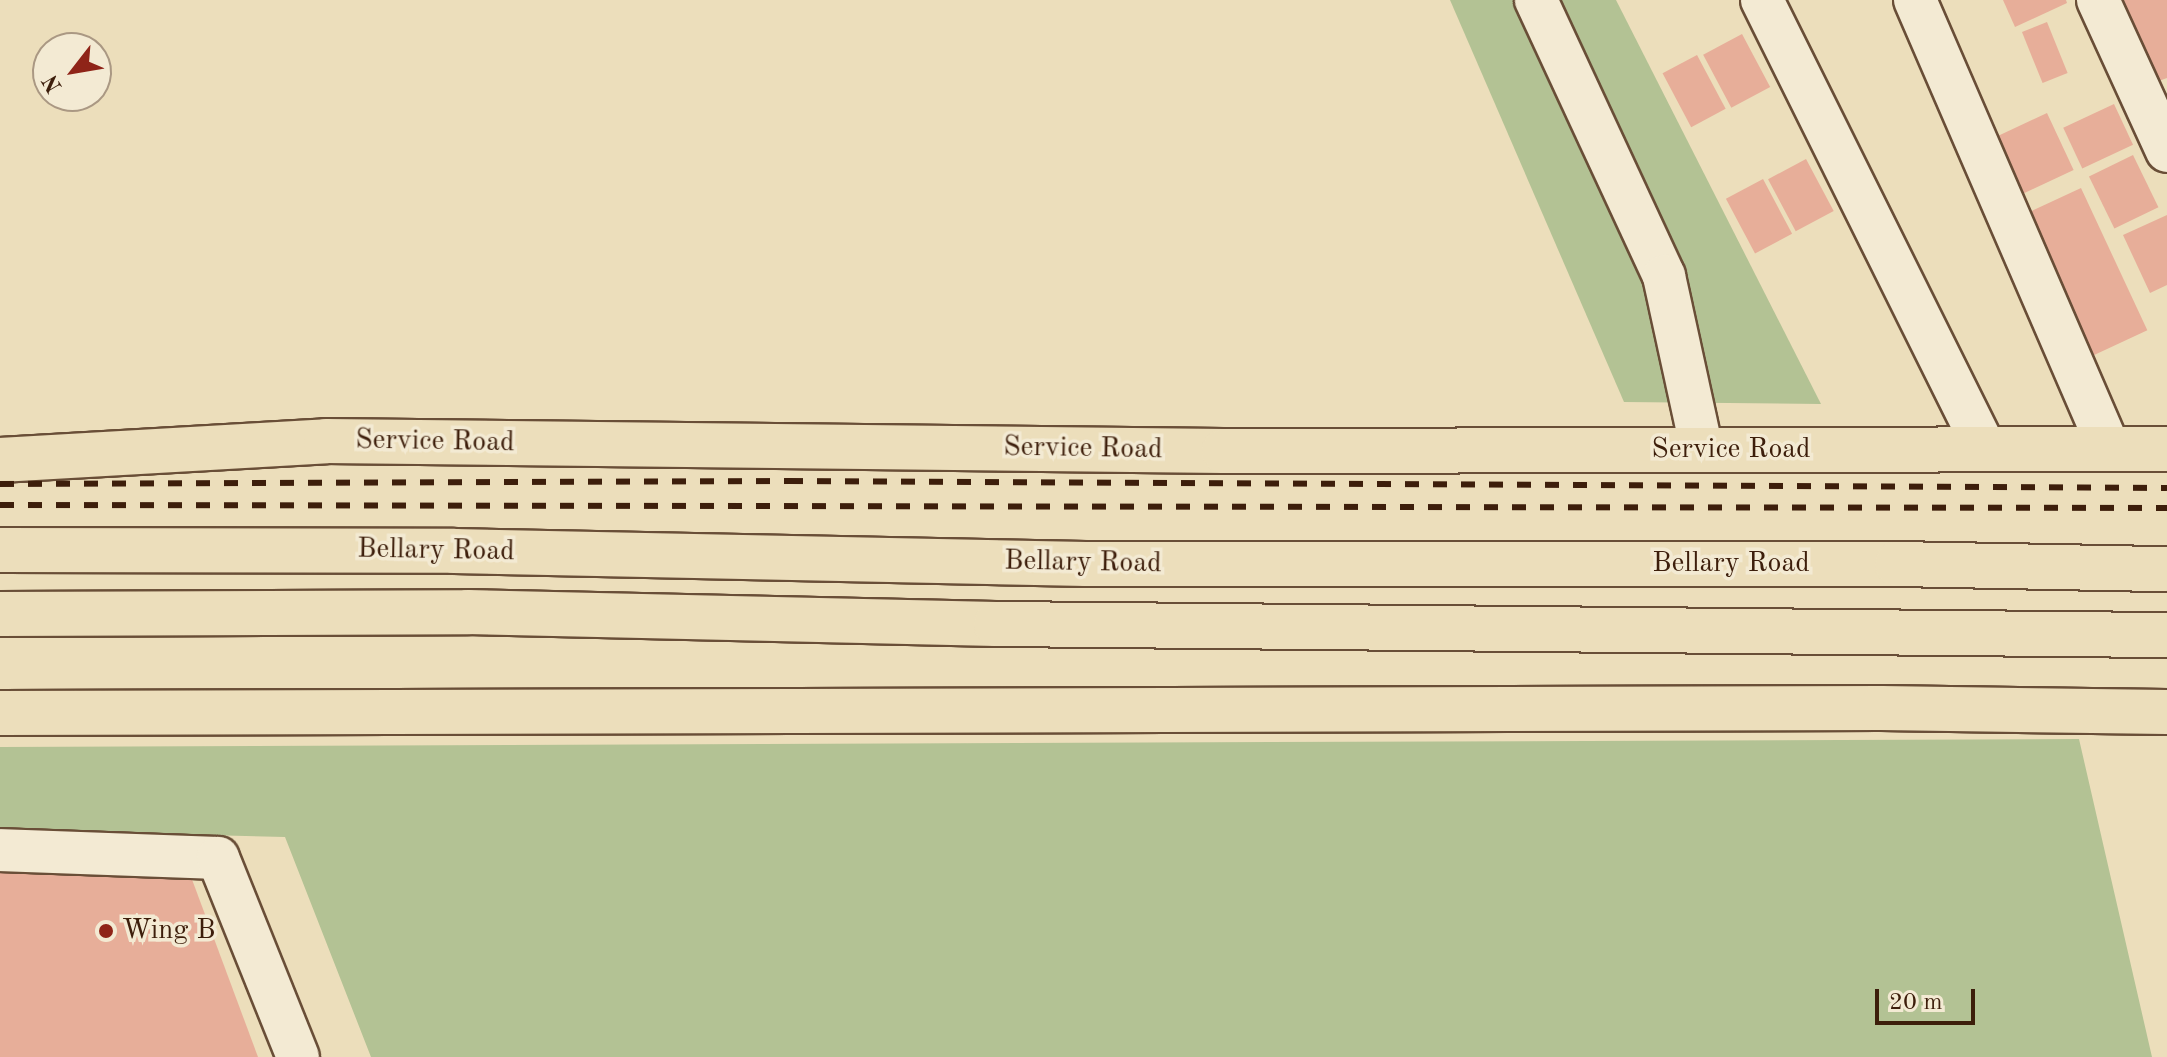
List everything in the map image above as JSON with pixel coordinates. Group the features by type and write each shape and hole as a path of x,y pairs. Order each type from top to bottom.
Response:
{"main road":[{"name":"Service Road","path":"0,460 326,441 1702,450 2167,449"},
{"name":"Bellary Road","path":"0,550 454,551 1086,564 1897,564 2167,569"},
{"path":"0,614 468,612 996,624 2167,635"},
{"path":"0,713 1881,708 2167,712"}],"street":[{"path":"1536,0 1664,276 1702,450"},
{"path":"1762,0 1985,449"},
{"path":"1915,0 2109,449"},
{"path":"2098,0 2167,151"},
{"path":"0,850 218,858 298,1057"}],"green space":[{"path":"1450,0 1616,0 1821,404 1624,402"},
{"path":"2079,739 2152,1057 371,1057 285,837 0,830 0,747"}],"building":[{"path":"2003,0 2066,0 2067,3 2015,27"},
{"path":"2119,0 2167,0 2167,78 2153,83"},
{"path":"2047,22 2068,73 2043,83 2022,32"},
{"path":"1742,34 1770,87 1731,108 1703,55"},
{"path":"1697,55 1726,109 1691,127 1663,73"},
{"path":"2114,104 2133,145 2082,168 2063,128"},
{"path":"2047,113 2074,170 2023,194 1996,137"},
{"path":"2133,155 2158,207 2114,229 2089,176"},
{"path":"1806,159 1834,211 1796,231 1768,179"},
{"path":"1763,179 1792,234 1755,253 1726,199"},
{"path":"2081,188 2147,330 2089,357 2023,215"},
{"path":"2167,215 2167,285 2150,293 2123,235"},
{"name":"Wing B","path":"187,866 258,1057 0,1057 0,873"}],"railway":[{"path":"0,484 789,481 2167,488"},
{"path":"0,505 2167,508"}],"place":[{"name":"Wing B","path":"106,931"}]}
